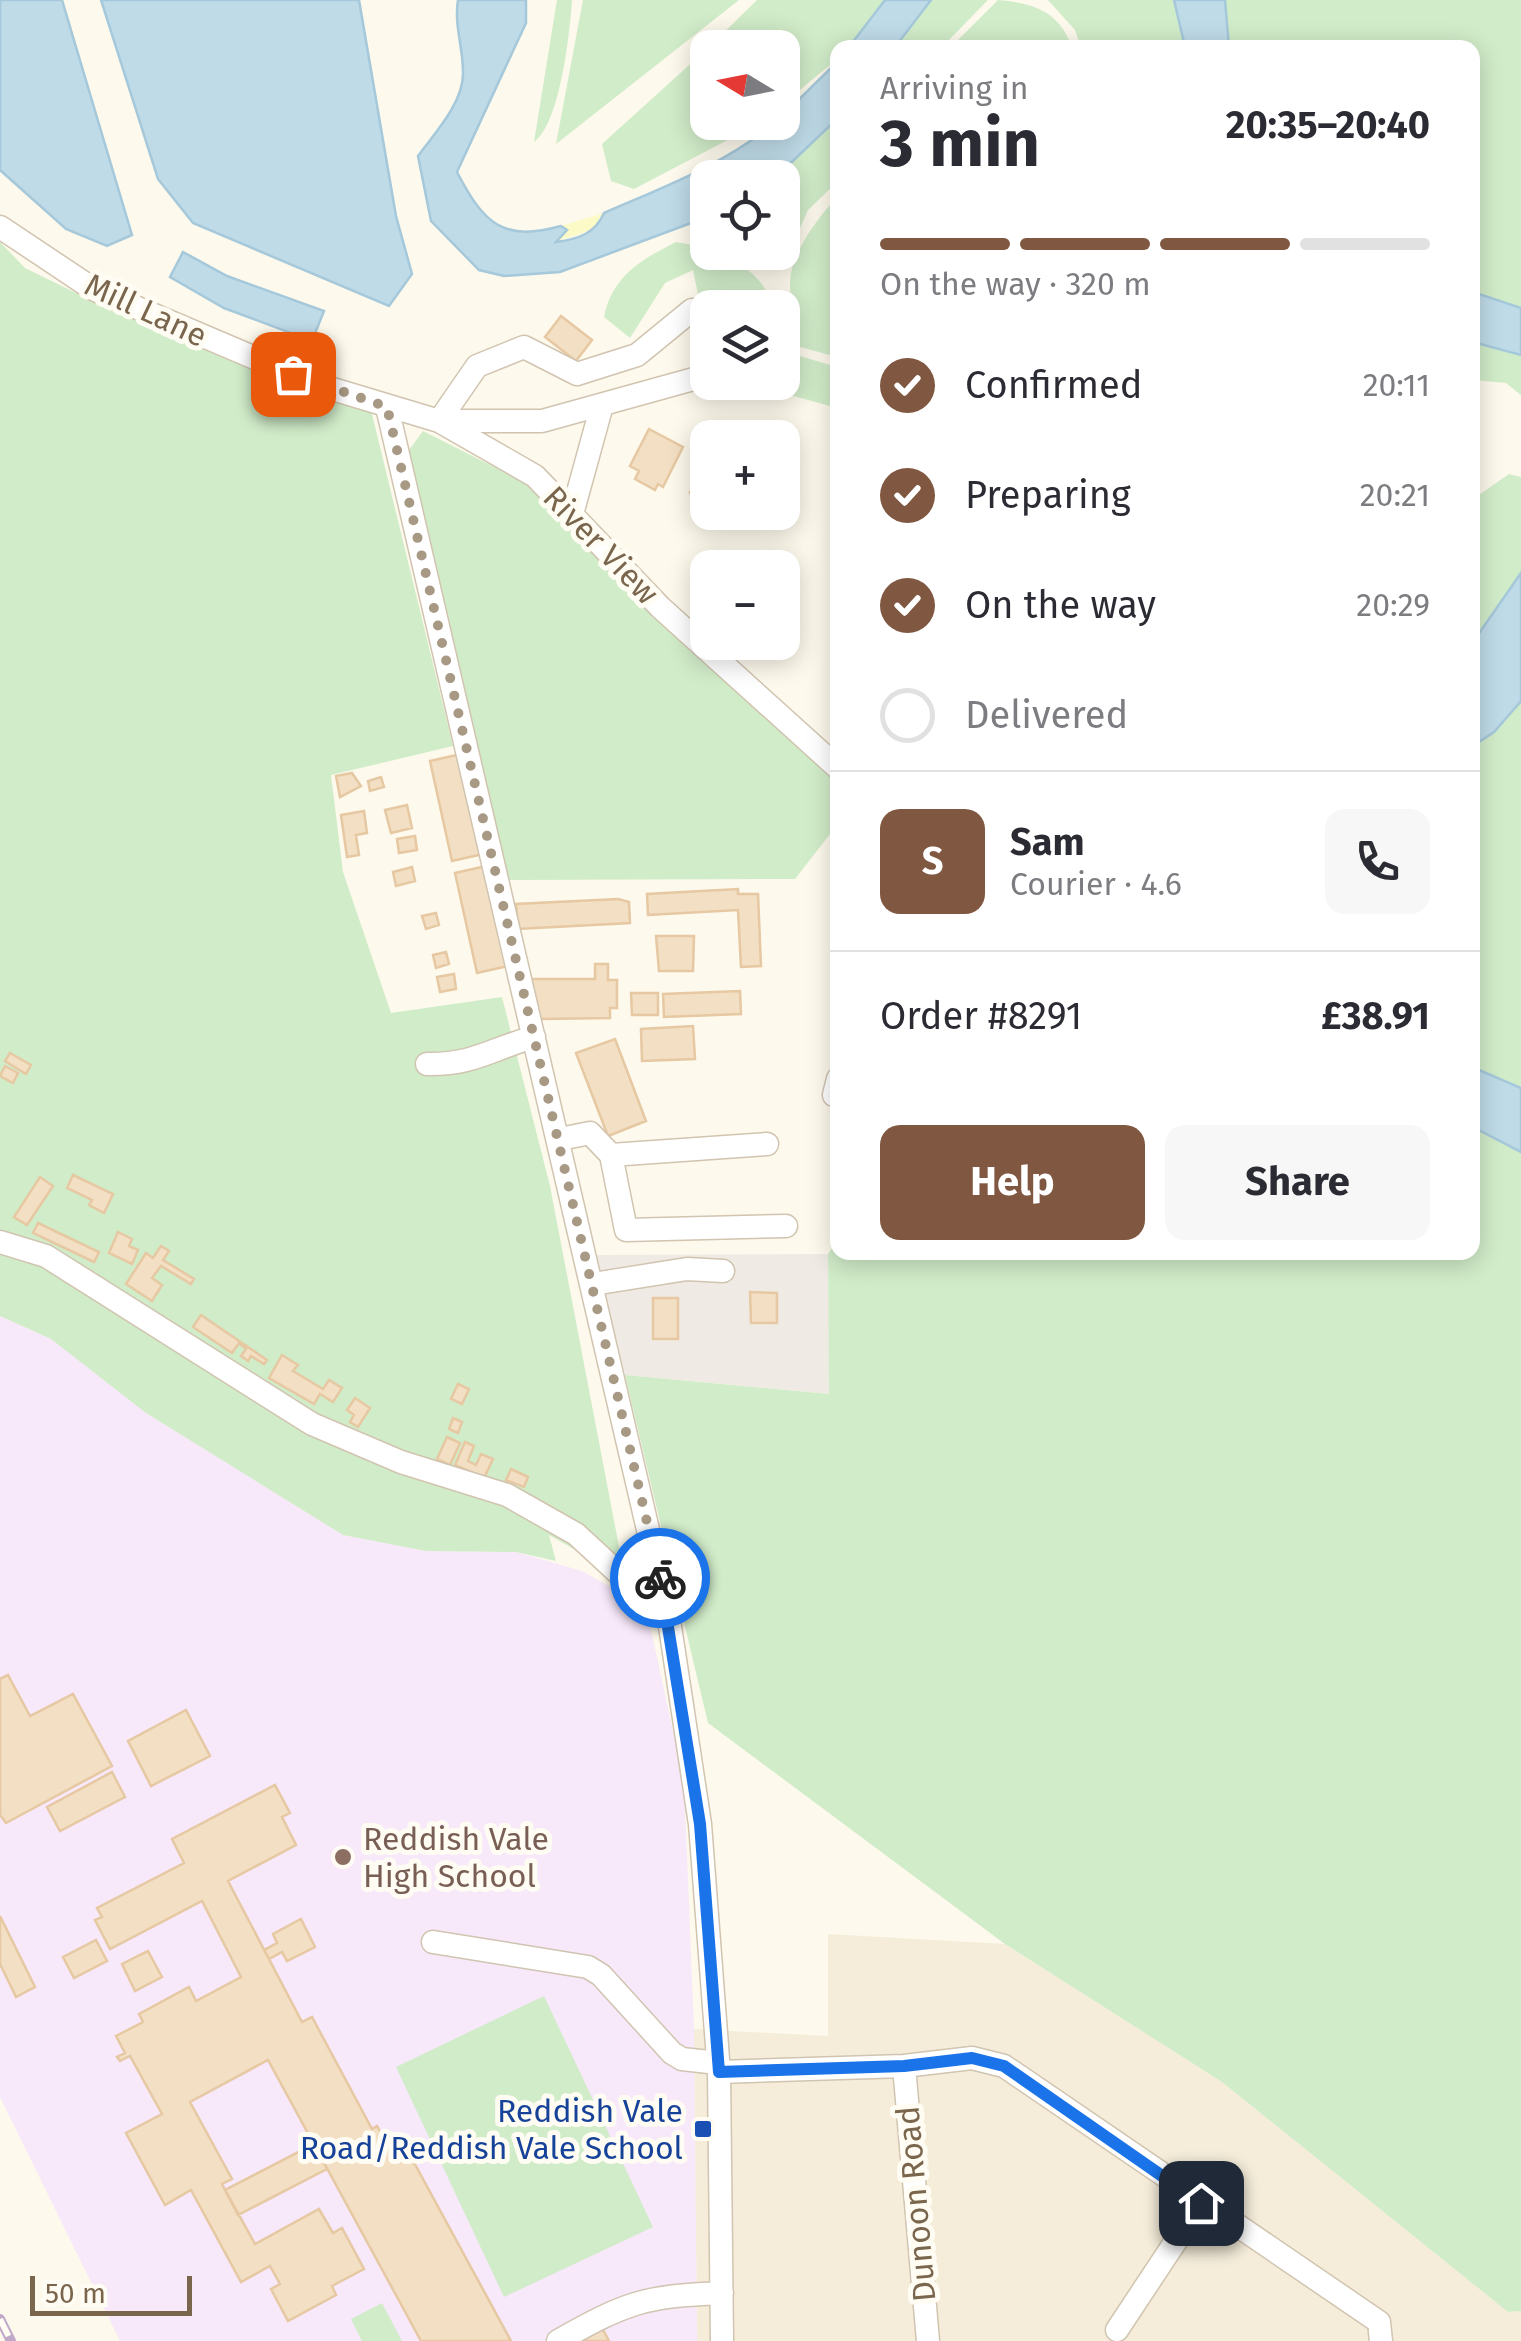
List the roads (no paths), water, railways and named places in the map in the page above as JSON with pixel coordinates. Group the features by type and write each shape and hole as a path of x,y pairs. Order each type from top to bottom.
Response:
{"street":[{"name":"Mill Lane","path":"0,227 93,289 316,384 439,421 542,421 690,380"},
{"path":"439,421 476,366 524,348 577,374 637,355 690,312"},
{"path":"572,514 602,405"},
{"path":"387,407 669,1620 700,1824 719,2068 722,2341"},
{"name":"River View","path":"439,421 513,460 572,514 660,607 830,761"},
{"path":"427,1064 464,1065 496,1047 534,1037"},
{"path":"560,1139 590,1133 611,1155 626,1230 786,1226"},
{"path":"611,1155 767,1144"},
{"path":"0,1242 46,1256 312,1424 400,1462 507,1495 576,1534 669,1620"},
{"path":"593,1284 686,1269 723,1272"},
{"path":"433,1942 588,1967 602,1975 672,2053 719,2068 904,2066 972,2058 1004,2066 1379,2322 1381,2341"},
{"name":"Dunoon Road","path":"904,2066 928,2341"},
{"path":"1117,2330 1201,2203"},
{"path":"558,2341 620,2306 663,2295 722,2293"}],"water":[{"path":"0,0 62,0 132,235 107,246 66,229 0,170"},
{"path":"101,0 359,0 396,216 412,274 389,306 193,223 158,179"},
{"path":"458,0 526,0 526,23 457,172 476,205 497,224 524,232 561,226 567,230 556,242 572,239 596,226 604,213 690,174 690,223 560,272 504,276 479,270 431,221 418,156 459,95 463,63"},
{"path":"885,0 931,0 900,40 854,40"},
{"path":"1174,0 1225,0 1228,40 1183,40"},
{"path":"830,69 830,126 794,160 719,160 752,140 800,140 800,98"},
{"path":"183,252 227,276 324,311 312,341 224,308 170,277"},
{"path":"1480,294 1521,308 1521,355 1480,344"},
{"path":"1521,573 1521,701 1494,732 1480,741 1480,632"},
{"path":"1480,1070 1521,1088 1521,1152 1480,1131"}],"railway":[{"path":"0,2319 11,2341"}],"place":[{"name":"Reddish Vale High School","path":"343,1857"},
{"name":"Reddish Vale Road/Reddish Vale School","path":"703,2129"}]}
